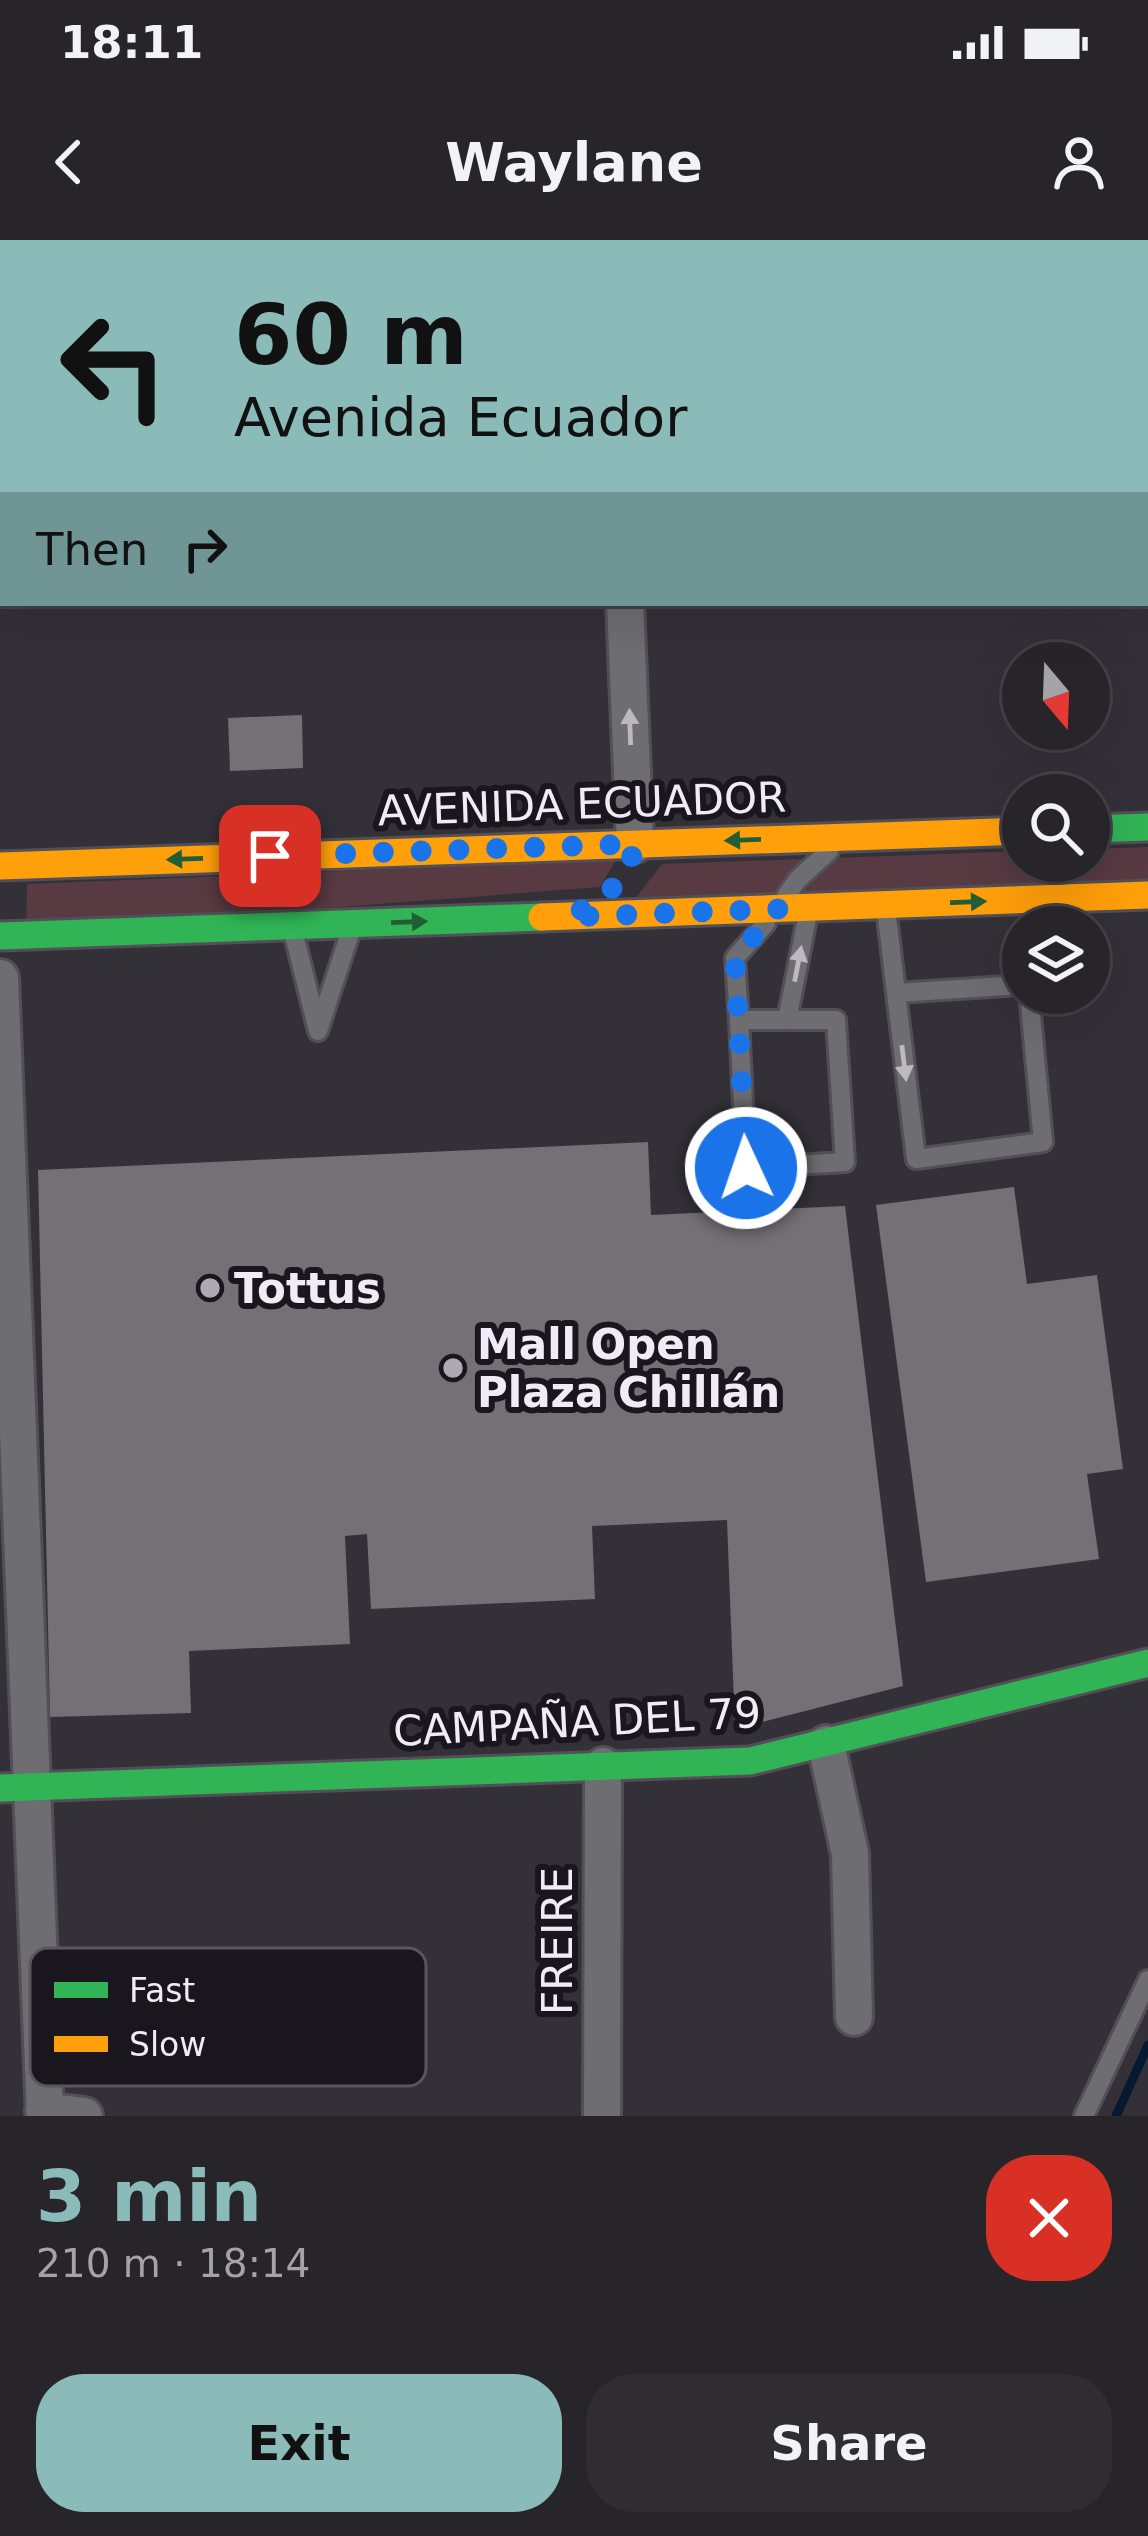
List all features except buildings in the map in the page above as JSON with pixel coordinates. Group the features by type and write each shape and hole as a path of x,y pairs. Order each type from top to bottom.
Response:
{"main road":[{"path":"1110,828 1148,827"},
{"name":"AVENIDA ECUADOR","path":"0,866 629,863 860,836 1002,832"},
{"path":"567,917 594,904 629,863"},
{"path":"0,936 886,904 1039,906 1148,895"},
{"name":"CAMPAÑA DEL 79","path":"16,1787 750,1761 1148,1663"}],"street":[{"path":"625,606 629,863"},
{"path":"0,978 16,1787 30,1950"},
{"path":"826,1744 850,1854 854,2017"},
{"name":"FREIRE","path":"602,2116 603,1766"},
{"path":"44,2114 84,2116"}],"lane":[{"path":"739,1020 836,1020 845,1162 746,1168 735,958 815,861 860,836"},
{"path":"886,904 916,1159 1043,1142 1031,1014"},
{"path":"787,1020 809,908"},
{"path":"292,927 318,1031 352,924"},
{"path":"896,993 1002,986"},
{"path":"1084,2116 1148,1980"}],"shaded area":[{"path":"1148,847 1148,880 1110,882 1110,848"},
{"path":"1002,852 1002,882 1105,882 631,904 662,864"},
{"path":"616,860 600,887 26,931 27,884"}],"waterway":[{"path":"1116,2116 1148,2045"}],"traffic: fast":[{"path":"1110,828 1148,827"},
{"path":"0,936 542,917"},
{"path":"0,1788 750,1761 1148,1663"}],"traffic: slow":[{"path":"0,866 1002,832"},
{"path":"542,917 1148,895"}],"place":[{"name":"Tottus","path":"210,1288"},
{"name":"Mall Open Plaza Chillán","path":"453,1368"}],"route":[{"path":"270,856 635,844 631,865 621,881 594,904 567,917 778,909 735,958 746,1168"}]}
